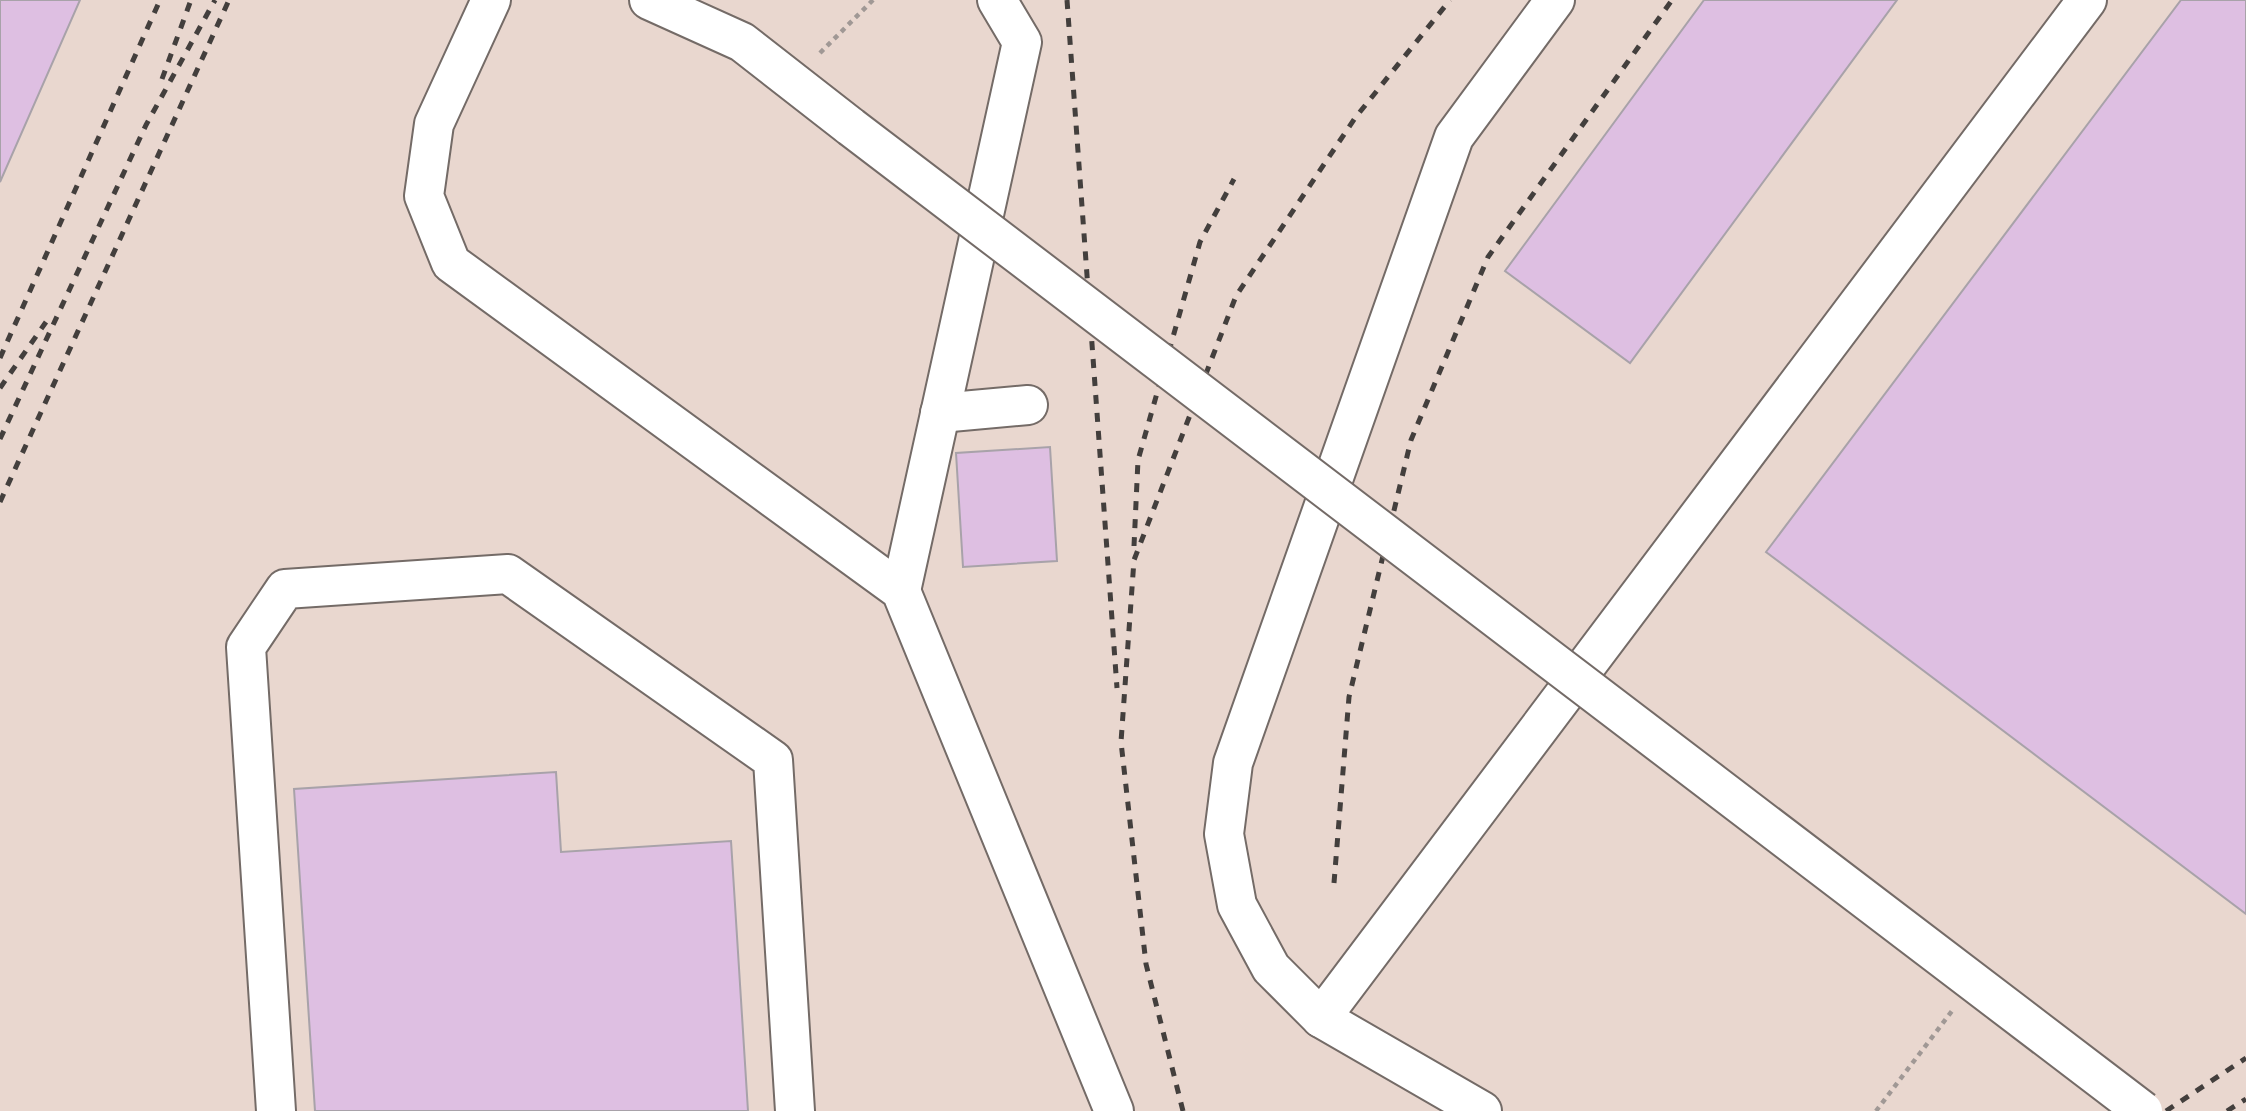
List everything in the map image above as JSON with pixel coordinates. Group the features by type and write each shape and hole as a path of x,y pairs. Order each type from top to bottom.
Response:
{"lane":[{"path":"491,0 434,124 424,196 452,263 901,591 1114,1111"},
{"path":"649,0 742,42 2143,1111"},
{"path":"720,0 742,42"},
{"path":"901,591 1022,42 997,0"},
{"path":"1482,1111 1321,1018 1270,968 1237,905 1224,834 1233,763 1454,137 1555,0"},
{"path":"1321,1018 2087,0"},
{"path":"940,413 1028,405"},
{"path":"276,1111 246,647 285,589 508,574 773,760 795,1111"}],"path":[{"path":"832,41 873,0"},
{"path":"1876,1111 1974,982"}],"shaded area":[{"path":"0,0 2246,0 2246,1111 0,1111"}],"building":[{"path":"0,0 80,0 0,182"},
{"path":"1704,0 1897,0 1630,363 1505,271"},
{"path":"2181,0 2246,0 2246,914 1766,552"},
{"path":"1050,447 1057,561 963,567 956,453"},
{"path":"556,772 561,852 731,841 748,1111 315,1111 294,789"}],"railway":[{"path":"0,358 160,0"},
{"path":"162,79 191,0"},
{"path":"0,439 146,125 215,0"},
{"path":"0,502 229,0"},
{"path":"1067,0 1117,688"},
{"path":"1183,1111 1146,964 1121,742 1134,560 1236,296 1355,118 1450,0"},
{"path":"1334,883 1349,697 1411,440 1488,257 1672,0"},
{"path":"1134,546 1138,460 1200,242 1234,179"},
{"path":"0,388 46,322"},
{"path":"2166,1111 2246,1058"},
{"path":"2227,1111 2246,1099"}]}
